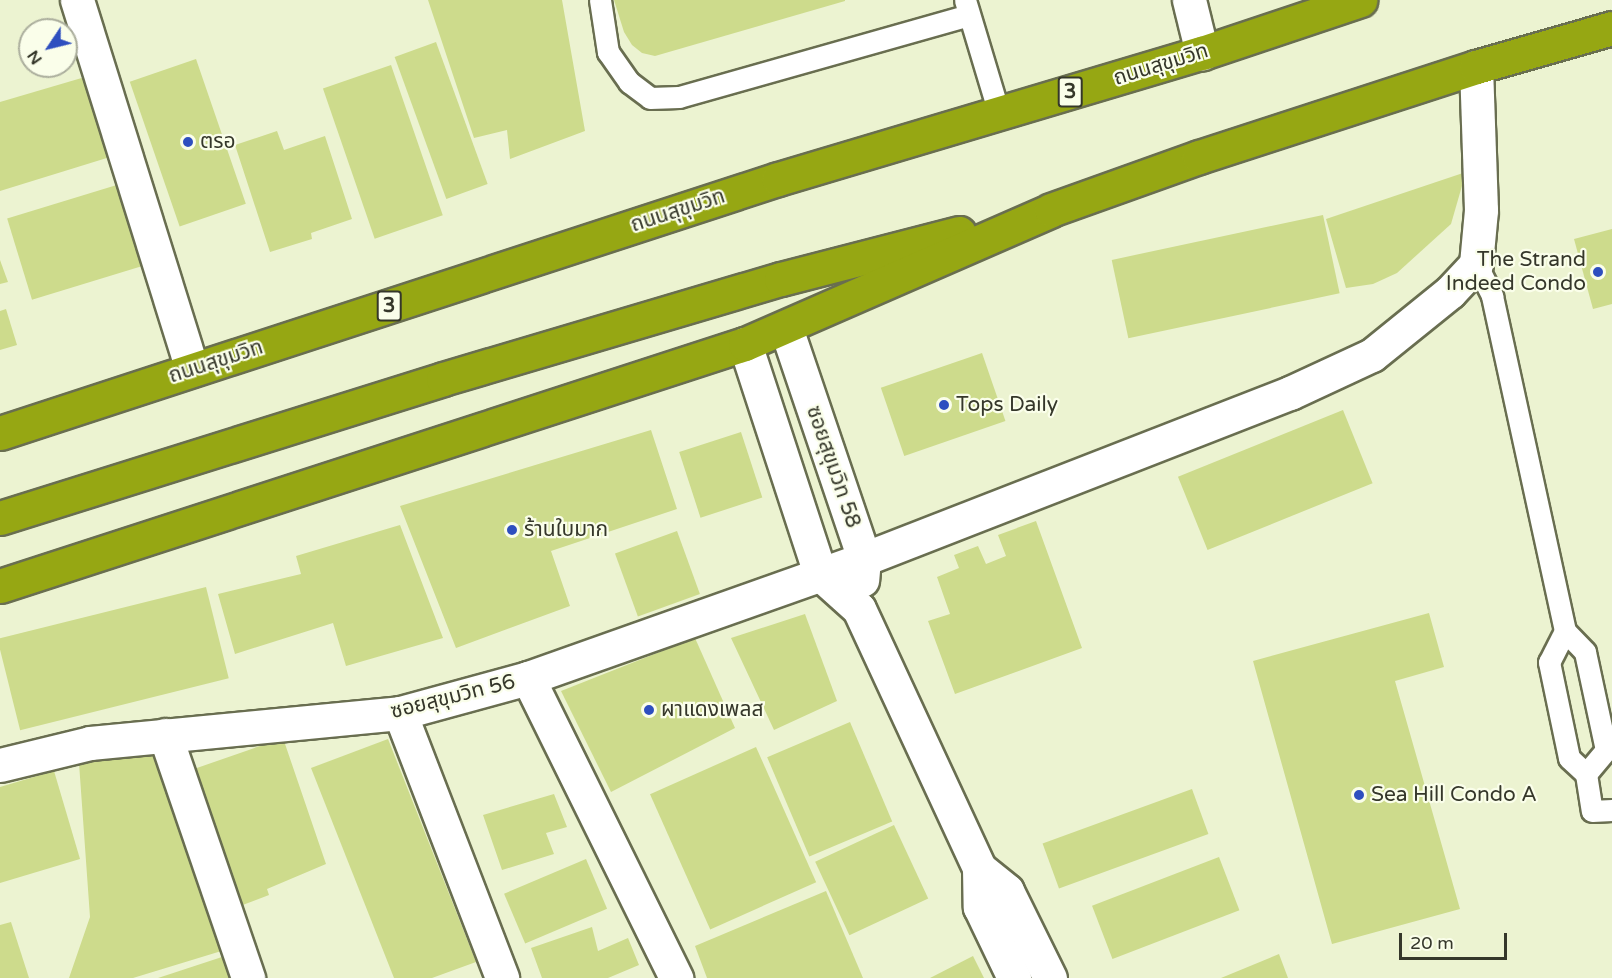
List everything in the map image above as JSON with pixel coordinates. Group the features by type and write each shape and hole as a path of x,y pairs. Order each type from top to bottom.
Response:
{"highway":[{"name":"ถนนสุขุมวิท","path":"0,433 778,179 1202,53 1360,0"},
{"path":"0,586 745,344 1051,210 1199,157 1476,67 1612,28"},
{"path":"0,518 553,347 782,279 1051,210"}],"street":[{"path":"77,0 192,370"},
{"path":"1189,0 1202,53"},
{"path":"1476,67 1481,210 1476,264"},
{"name":"ซอยสุขุมวิท 56","path":"0,765 90,744 400,713 528,678 864,559 1290,393 1372,355 1450,292 1476,264"},
{"name":"ซอยสุขุมวิท 58","path":"786,328 864,559 859,609"},
{"path":"745,344 820,574 859,609 979,868 980,907 1014,978"},
{"path":"528,678 676,978"},
{"path":"400,713 502,978"},
{"path":"165,735 248,978"},
{"path":"979,868 1007,891 1050,978"}],"lane":[{"path":"600,0 608,52 629,82 650,98 679,97 967,7 999,113"},
{"path":"1476,264 1492,296 1565,631 1586,652 1606,750 1587,774"},
{"path":"1565,631 1549,662 1569,758 1587,774 1592,811 1612,810"}],"building":[{"path":"428,0 562,0 585,131 510,159 507,130 474,138"},
{"path":"614,0 845,1 655,56 642,53 632,45 624,32"},
{"path":"436,42 488,184 446,199 395,57"},
{"name":"ตรอ","path":"196,59 246,204 180,226 130,82"},
{"path":"391,65 443,215 375,239 323,88"},
{"path":"85,77 110,157 0,191 0,102"},
{"path":"277,131 284,150 325,136 352,219 311,233 312,239 270,252 235,145"},
{"path":"1466,172 1451,224 1397,273 1373,284 1346,288 1326,219"},
{"path":"120,184 145,265 32,300 7,218"},
{"path":"1323,215 1340,293 1128,338 1112,260"},
{"name":"The Strand Indeed Condo","path":"1612,229 1612,304 1593,309 1574,239"},
{"path":"0,260 8,282 0,284"},
{"path":"6,309 17,345 0,350 0,311"},
{"name":"Tops Daily","path":"982,353 1005,421 904,456 881,388"},
{"path":"1343,410 1373,483 1208,550 1178,477"},
{"name":"ร้านใบมาก","path":"651,430 677,509 551,551 570,606 456,648 400,506"},
{"path":"741,432 762,498 701,518 679,452"},
{"path":"1036,521 1082,648 955,694 928,621 950,614 937,577 959,568 954,555 978,546 986,564 1006,556 998,535"},
{"path":"400,525 443,638 346,666 333,623 235,654 218,594 301,574 296,556"},
{"path":"677,531 700,594 638,617 615,554"},
{"path":"206,587 229,678 20,730 0,649 0,638"},
{"name":"Sea Hill Condo A","path":"1429,613 1444,667 1395,681 1460,909 1332,944 1253,661"},
{"path":"805,614 837,701 774,730 731,638"},
{"name":"ผาแดงเพลส","path":"695,638 735,728 611,792 561,691"},
{"path":"850,722 892,821 809,857 767,757"},
{"path":"283,738 326,864 267,889 269,895 240,906 228,949 133,978 69,978 90,917 78,749 155,750 194,769"},
{"path":"388,739 476,962 432,978 394,978 311,768"},
{"path":"756,747 816,882 710,929 650,794"},
{"path":"54,771 80,859 0,883 0,787"},
{"path":"1192,789 1208,834 1059,888 1043,843"},
{"path":"554,794 567,827 546,833 554,854 502,870 483,815"},
{"path":"894,825 928,898 849,935 815,862"},
{"path":"1219,857 1239,910 1112,959 1092,906"},
{"path":"586,859 607,909 525,943 504,894"},
{"path":"826,891 863,978 707,978 695,946"},
{"path":"11,922 29,978 0,978 0,925"},
{"path":"592,927 598,951 628,938 639,965 608,978 542,978 531,948"},
{"path":"1279,954 1288,978 1221,978"},
{"path":"225,956 233,978 158,978"},
{"path":"973,956 984,978 930,978"}],"place":[{"name":"ตรอ","path":"188,142"},
{"name":"The Strand Indeed Condo","path":"1598,272"},
{"name":"Tops Daily","path":"944,405"},
{"name":"ร้านใบมาก","path":"512,530"},
{"name":"ผาแดงเพลส","path":"649,710"},
{"name":"Sea Hill Condo A","path":"1359,795"}]}
